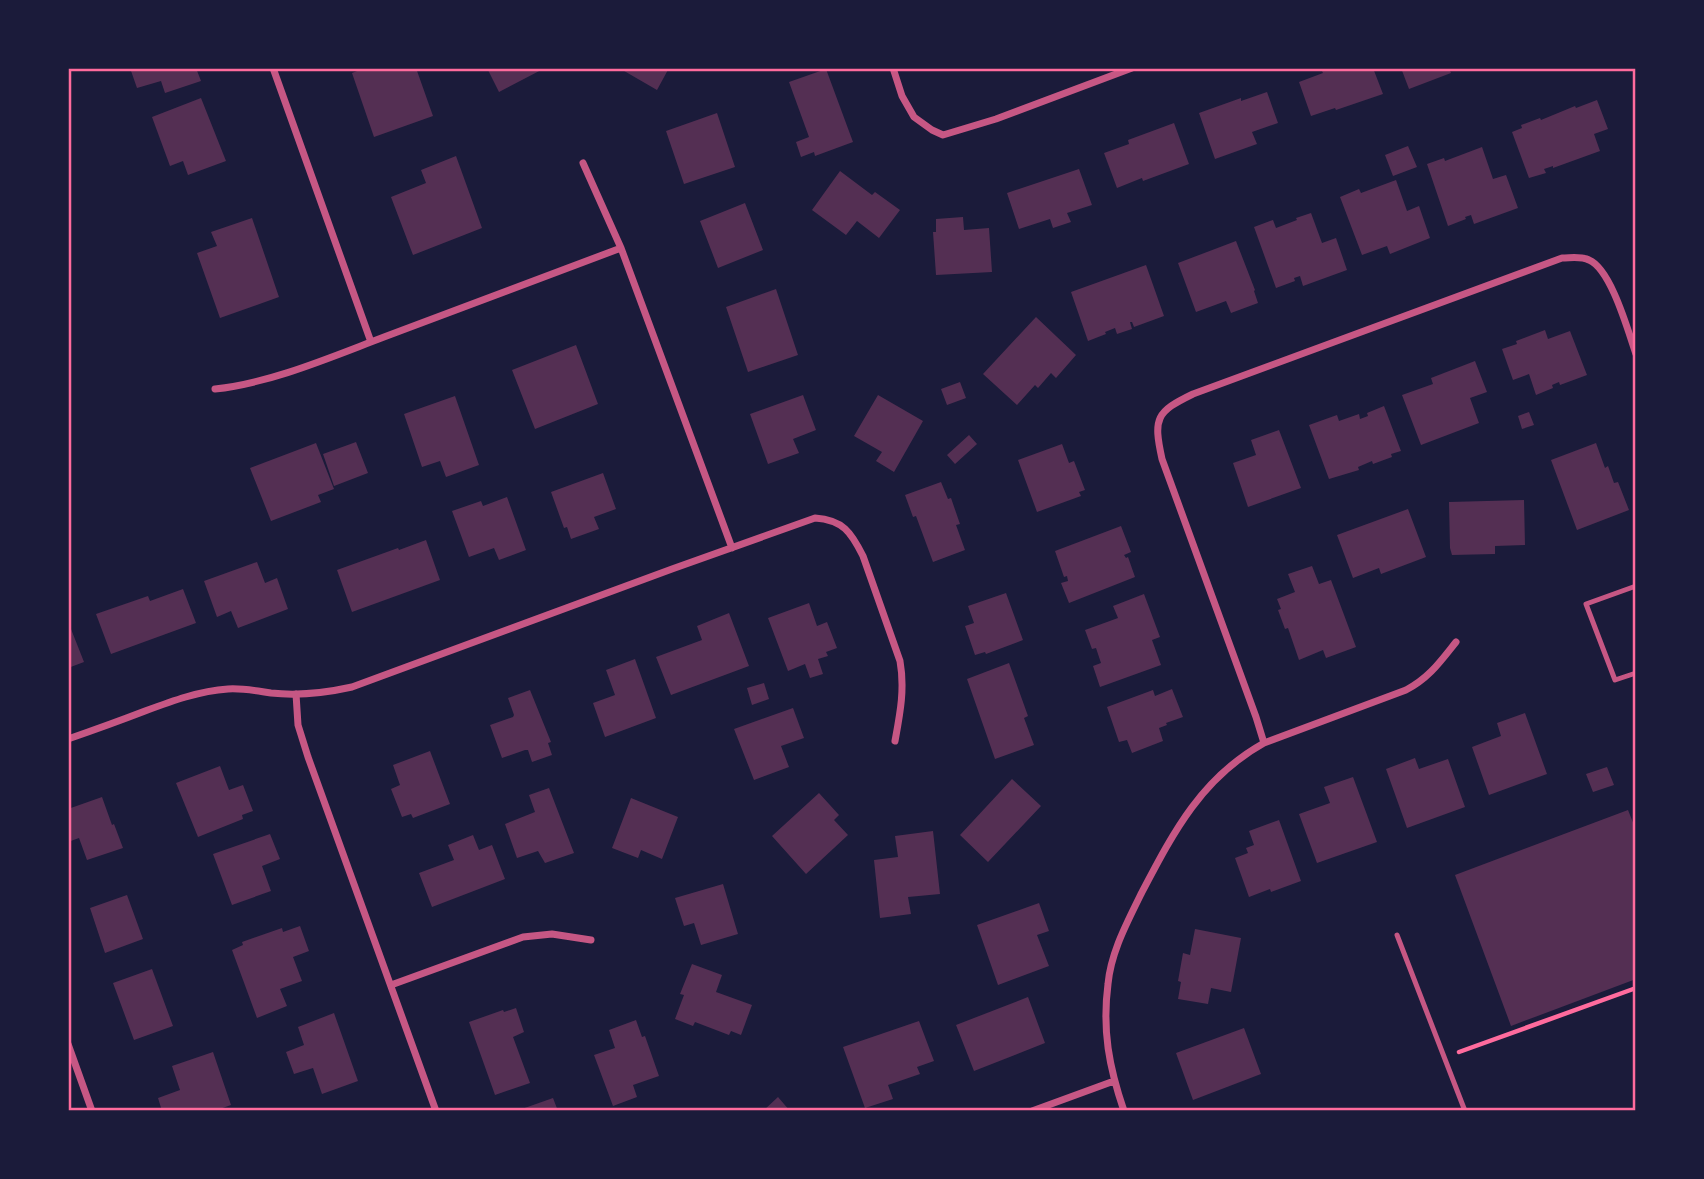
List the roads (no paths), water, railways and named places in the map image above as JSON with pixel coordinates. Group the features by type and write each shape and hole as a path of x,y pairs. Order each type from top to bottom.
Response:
{"street":[{"path":"273,68 371,342"},
{"path":"893,68 902,96 914,117 932,131 943,135 996,119 1132,68"},
{"path":"583,163 621,248 732,548"},
{"path":"215,389 255,383 621,248"},
{"path":"1264,743 1162,459 1157,431 1158,417 1193,394 1562,258 1590,260 1600,269 1614,295 1636,354"},
{"path":"68,740 181,698 214,690 231,688 296,694 333,692 372,681 815,518 827,519 846,529 863,555 900,661 902,700 895,741"},
{"path":"1124,1111 1108,1056 1106,1005 1111,969 1121,935 1154,869 1189,809 1231,764 1264,743 1406,690 1430,674 1456,642"},
{"path":"296,694 298,725 303,741 436,1111"},
{"path":"391,985 523,937 552,934 591,940"},
{"path":"68,1044 92,1111"},
{"path":"1032,1111 1114,1081"}],"lane":[{"path":"1636,586 1586,604 1615,680 1636,673"},
{"path":"1397,935 1465,1111"}]}
